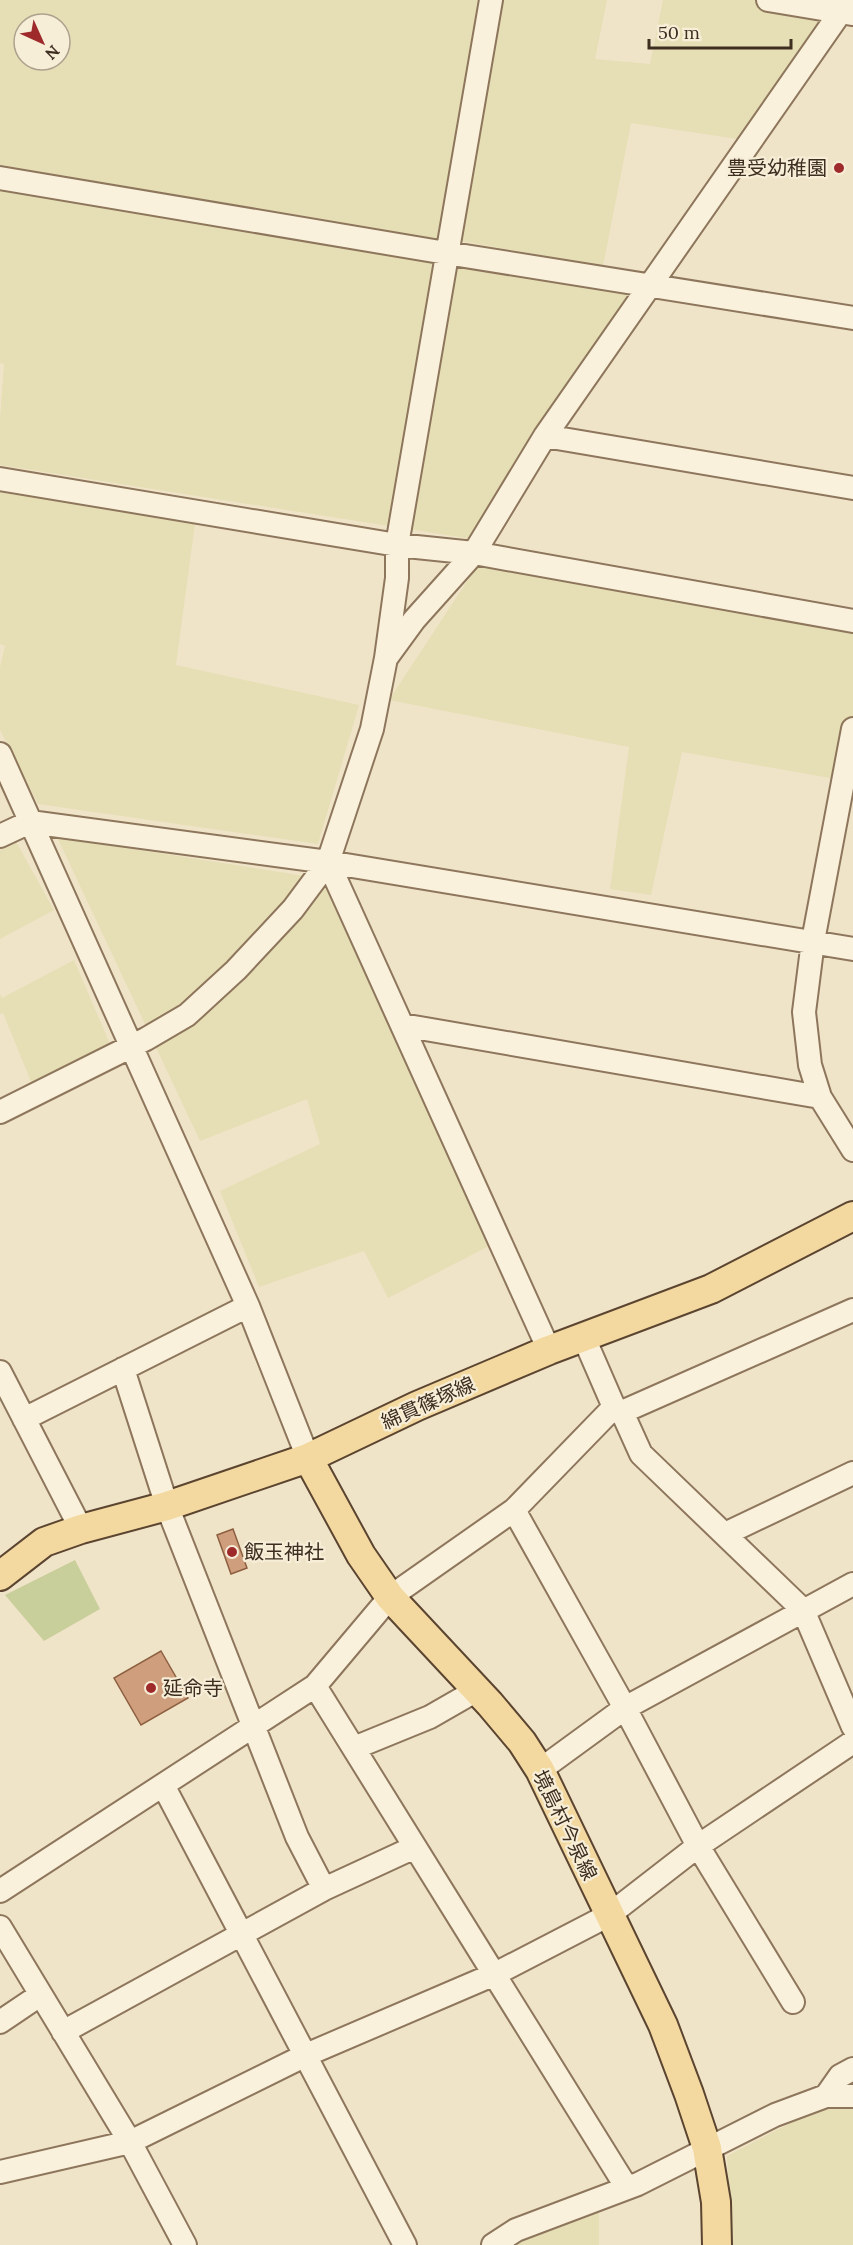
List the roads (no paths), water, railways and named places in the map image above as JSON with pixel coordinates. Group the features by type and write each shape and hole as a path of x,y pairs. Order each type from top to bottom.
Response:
{"main road":[{"name":"綿貫篠塚線","path":"0,1576 44,1542 81,1529 167,1506 308,1458 417,1406 549,1350 711,1289 853,1216"},
{"name":"境島村今泉線","path":"308,1458 361,1555 390,1597 477,1690 522,1742 540,1770 663,2025 707,2148 716,2202 717,2245"}],"street":[{"path":"0,1112 187,1015 236,970 293,909 328,862 372,729 386,658 397,578 397,545 491,0"},
{"path":"386,658 414,621 474,553 545,436 848,9 768,0"},
{"path":"0,178 853,318"},
{"path":"545,436 853,488"},
{"path":"0,479 397,545 474,553 853,621"},
{"path":"853,729 813,941 804,1012 810,1065 820,1097 853,1150"},
{"path":"3,769 30,822 248,1306 308,1458"},
{"path":"0,836 30,822 328,862 853,949"},
{"path":"328,862 549,1350"},
{"path":"402,1025 820,1097"},
{"path":"13,1410 123,1369 248,1306"},
{"path":"0,1891 315,1686 390,1597 514,1510 618,1410 853,1310"},
{"path":"584,1338 641,1454 803,1610 853,1727"},
{"path":"123,1369 167,1506 297,1837 324,1888"},
{"path":"0,1372 13,1410 81,1529"},
{"path":"725,1534 853,1473"},
{"path":"514,1510 625,1708 698,1846 793,2002"},
{"path":"540,1770 625,1708 853,1584"},
{"path":"315,1686 627,2188"},
{"path":"354,1748 430,1717 477,1690"},
{"path":"0,2172 130,2142 306,2055 495,1974 609,1915 698,1846 853,1742"},
{"path":"163,1785 405,2245"},
{"path":"63,2032 324,1888 415,1847"},
{"path":"0,1928 130,2142 185,2245"},
{"path":"0,2022 40,1995"},
{"path":"826,2096 840,2076 853,2069"},
{"path":"493,2245 516,2230 627,2188 775,2115 826,2096 853,2096"}],"place":[{"name":"豊受幼稚園","path":"839,168"},
{"name":"飯玉神社","path":"232,1552"},
{"name":"延命寺","path":"151,1688"}]}
